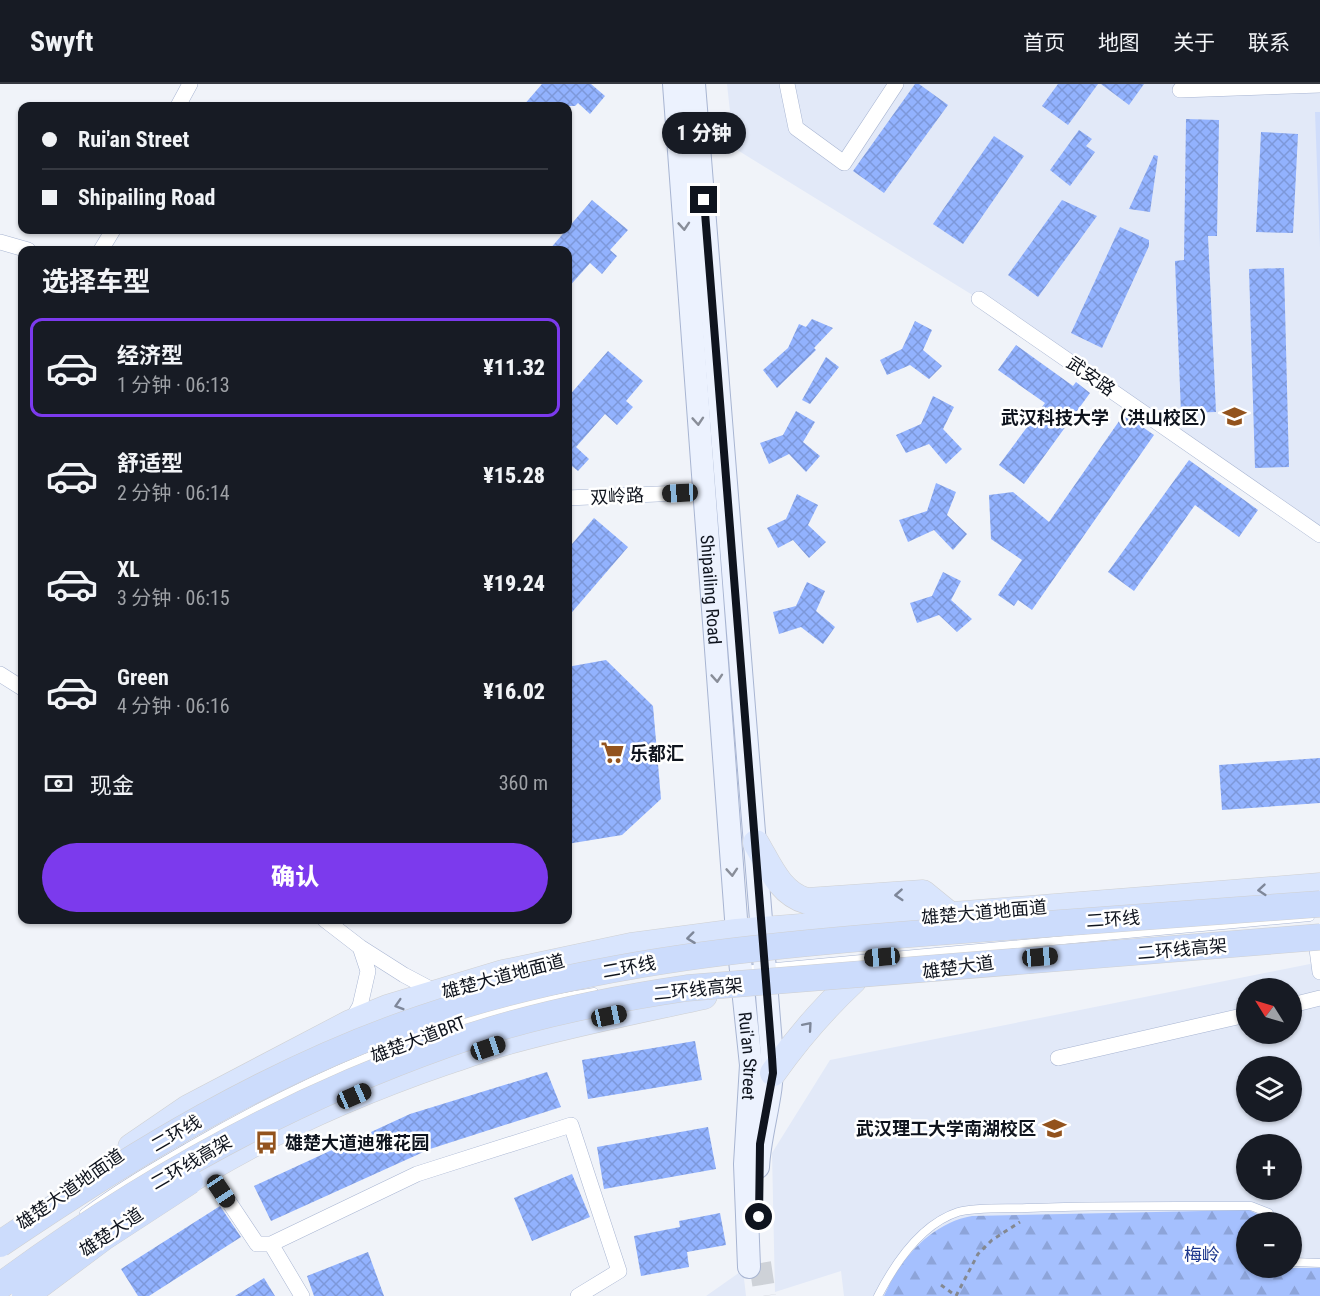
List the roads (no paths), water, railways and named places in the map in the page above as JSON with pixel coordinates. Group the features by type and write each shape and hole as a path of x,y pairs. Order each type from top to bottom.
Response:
{"highway":[{"name":"二环线","path":"0,1244 155,1144 254,1089 370,1038 471,1002 579,976 642,964 831,940 1320,904"},
{"name":"二环线高架","path":"0,1286 151,1185 198,1156 248,1130 370,1074 446,1044 547,1016 643,995 756,977 1319,930"},
{"path":"26,1296 139,1213 238,1151 393,1078 459,1053 597,1018 729,996 756,977"}],"main road":[{"name":"Shipailing Road","path":"674,84 737,932 756,977"},
{"name":"Shipailing Road","path":"694,84 762,930"},
{"path":"756,843 780,882 796,898 807,901 923,893 950,915"},
{"name":"雄楚大道地面道","path":"0,1238 188,1108 350,1023 387,1008 503,973 631,946 737,932 1320,885"},
{"name":"Rui'an Street","path":"756,977 773,1073 760,1144 755,1265 745,1164 756,977 762,930"},
{"name":"雄楚大道","path":"20,1296 78,1253 207,1169 254,1143 369,1090 496,1045 756,977 853,981 1017,959 1319,930"},
{"path":"773,1073 806,1029 853,981"}],"street":[{"path":"180,102 190,84"},
{"path":"787,84 796,128 844,163 896,84"},
{"path":"1180,90 1312,85"},
{"path":"0,242 18,247"},
{"name":"武安路","path":"979,299 1320,535"},
{"name":"双岭路","path":"572,498 703,492"},
{"path":"0,674 18,685"},
{"path":"330,924 360,947 438,993"},
{"path":"1319,930 1320,972"},
{"path":"350,1023 360,1006 368,970 360,947"},
{"path":"1302,1002 1320,998"},
{"path":"1058,1058 1236,1017"},
{"path":"207,1169 257,1244 271,1244 417,1174 571,1125 619,1271 578,1296"},
{"path":"271,1244 302,1296"}],"lane":[{"name":"雄楚大道BRT","path":"72,1221 117,1188 234,1120 312,1080 481,1015 556,997 602,991"},
{"path":"878,1296 908,1250 936,1224 959,1212 1048,1207 1251,1206 1266,1212"},
{"path":"1302,1262 1320,1263"}],"tunnel":[{"path":"760,1263 765,1296"}],"place":[{"name":"武汉科技大学（洪山校区）","path":"1235,417"},
{"name":"乐都汇","path":"612,753"},
{"name":"武汉理工大学南湖校区","path":"1054,1128"},
{"name":"雄楚大道迪雅花园","path":"267,1142"}],"park label":[{"name":"梅岭","path":"1202,1254"}]}
